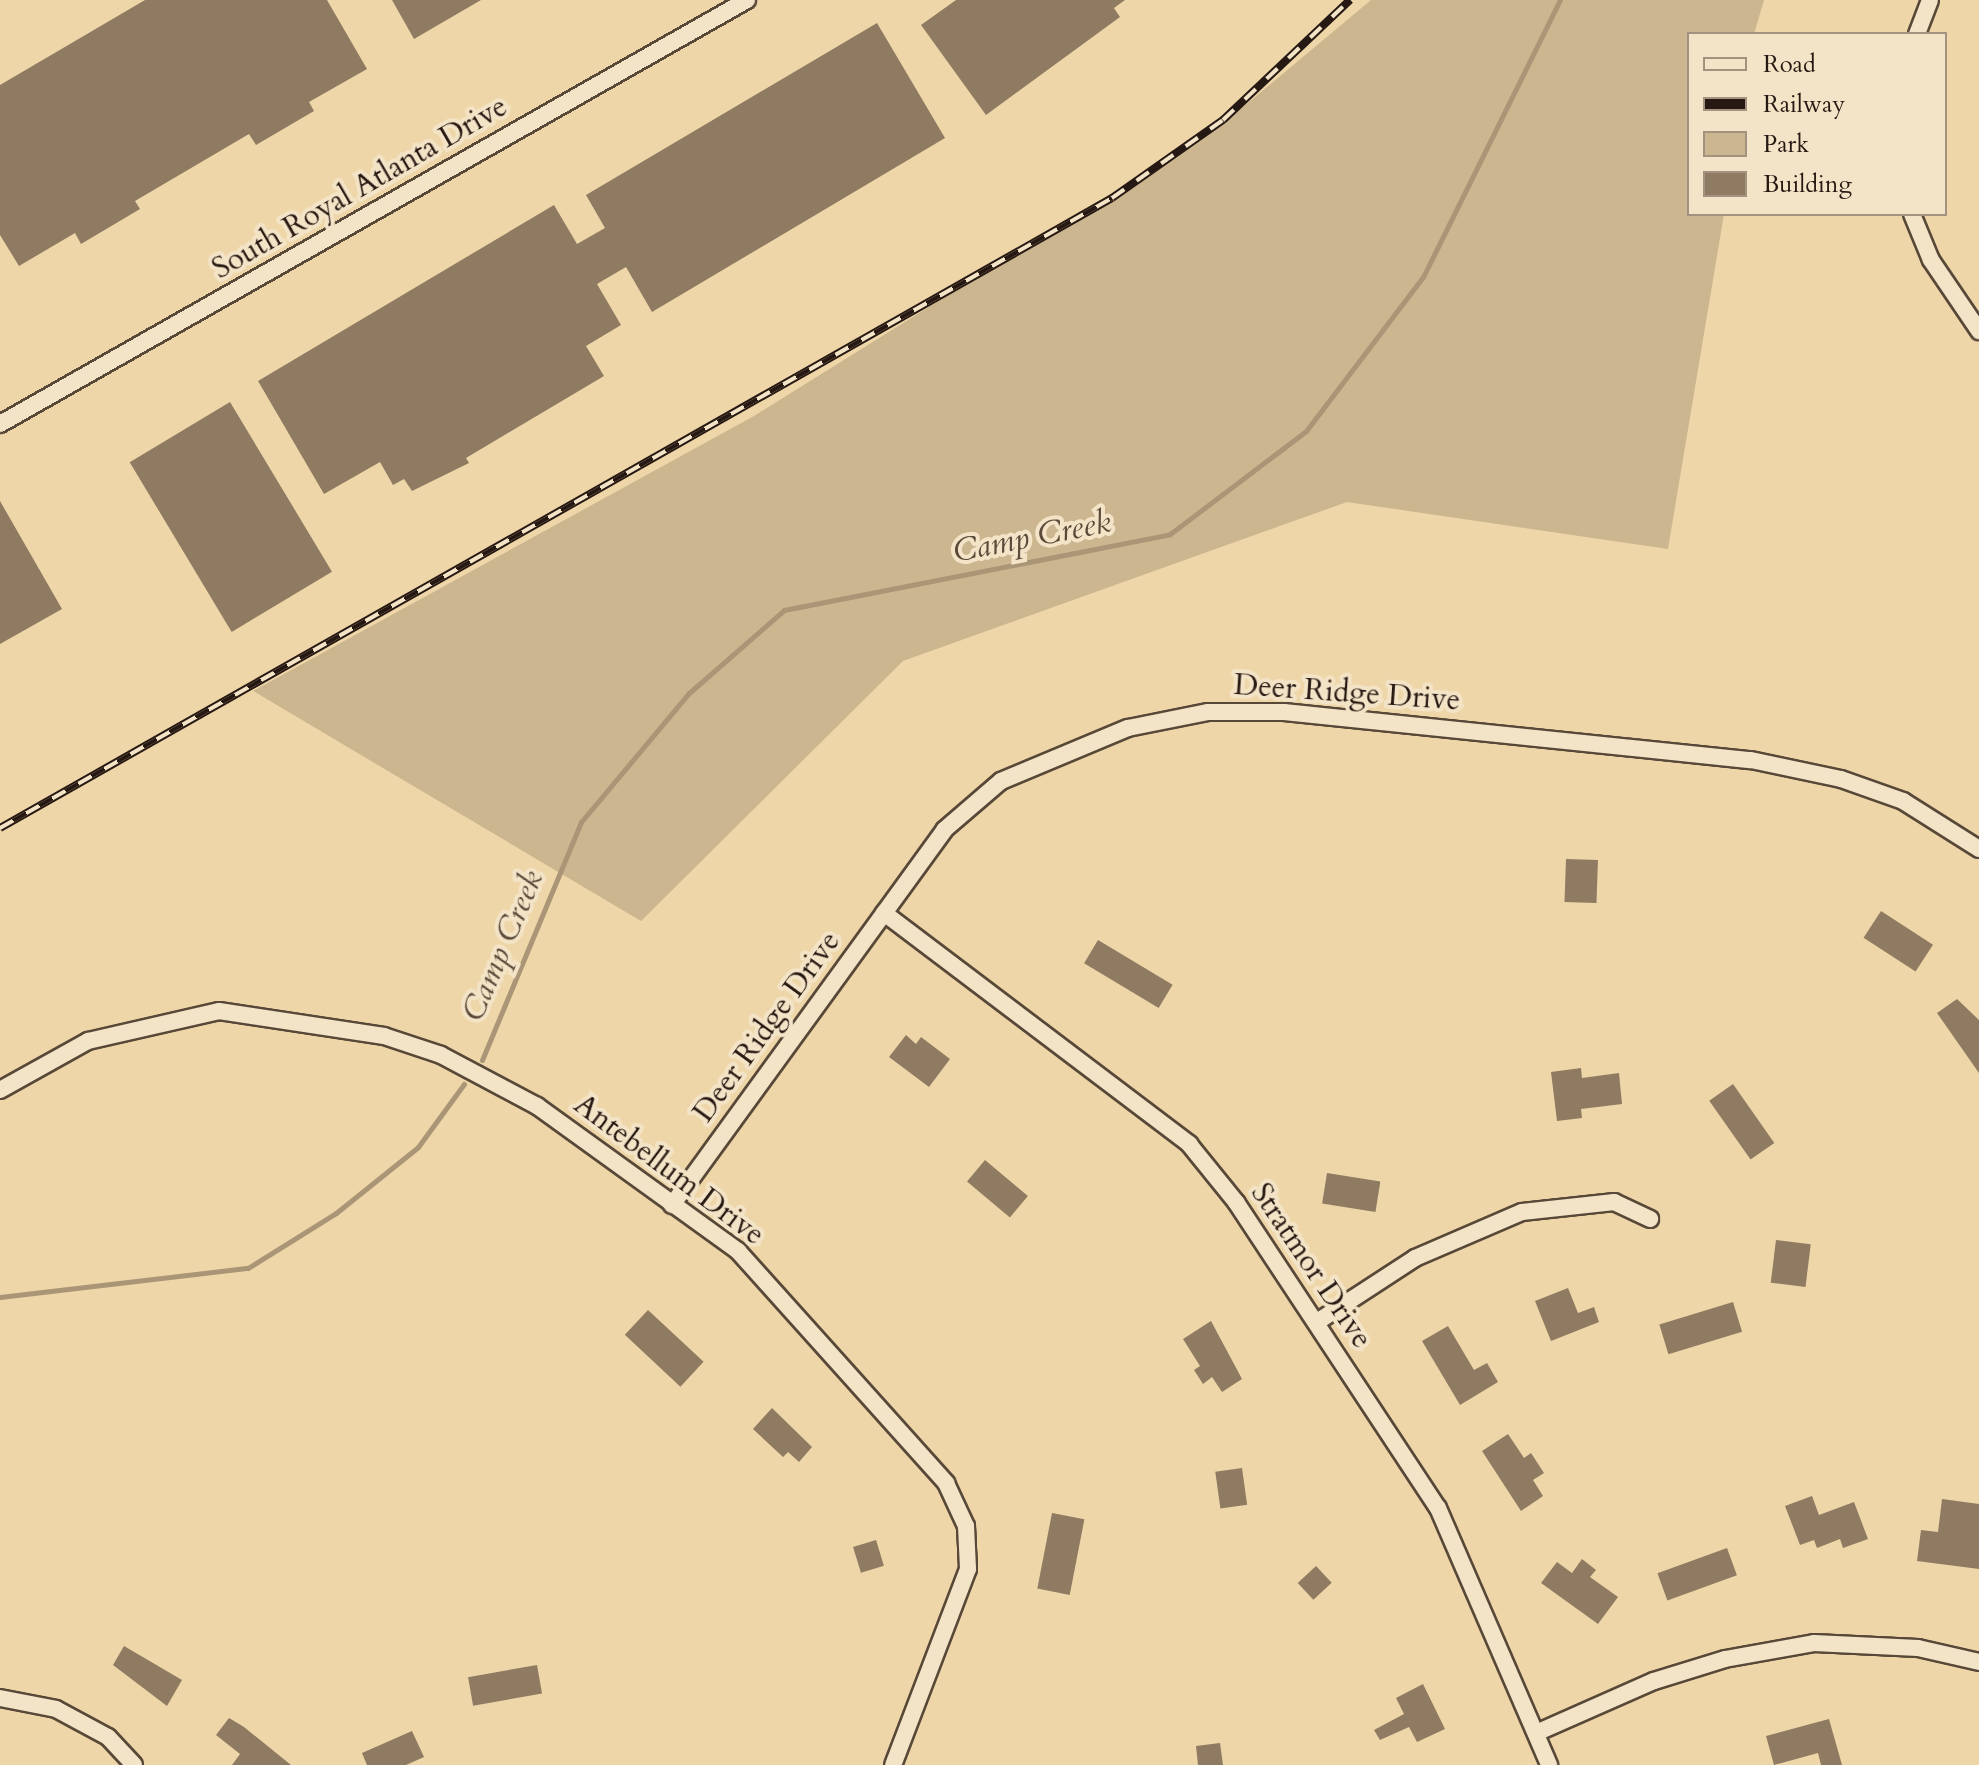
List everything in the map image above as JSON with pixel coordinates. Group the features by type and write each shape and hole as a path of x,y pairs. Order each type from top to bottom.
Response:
{"street":[{"name":"South Royal Atlanta Drive","path":"0,424 747,0"},
{"path":"1918,32 1930,0"},
{"path":"1913,216 1931,260 1979,331"},
{"name":"Deer Ridge Drive","path":"672,1205 944,830 1001,781 1128,728 1208,712 1284,712 1751,760 1841,779 1903,801 1979,849"},
{"name":"Stratmor Drive","path":"884,913 1189,1144 1236,1202 1317,1322 1460,1549 1549,1765"},
{"name":"Antebellum Drive","path":"0,1090 88,1041 219,1011 384,1036 441,1055 537,1106 738,1251 958,1504 968,1569 893,1765"},
{"path":"1317,1322 1415,1258 1522,1212 1614,1202 1650,1219"},
{"path":"1536,1733 1654,1681 1725,1659 1814,1643 1918,1648 1979,1662"},
{"path":"0,1698 66,1714 108,1737 134,1765"}],"green space":[{"path":"1371,0 1764,0 1755,32 1687,32 1687,216 1724,216 1668,549 1347,502 903,661 641,921 253,691 754,416 1224,123"}],"building":[{"path":"145,0 327,0 367,69 309,102 314,111 256,145 249,134 135,201 140,209 81,244 75,233 19,266 0,235 0,85"},
{"path":"392,0 481,0 414,39"},
{"path":"956,0 1125,0 1114,8 1120,17 986,115 921,25"},
{"path":"877,23 945,138 652,312 626,267 597,284 621,325 586,346 604,376 466,458 469,463 412,491 404,479 393,485 380,462 324,494 258,381 554,205 577,244 605,228 586,195"},
{"path":"230,402 332,572 232,632 130,462"},
{"path":"0,501 62,609 0,644"},
{"path":"1566,859 1598,860 1596,903 1564,902"},
{"path":"1881,911 1933,945 1916,972 1864,938"},
{"path":"1098,940 1173,985 1159,1008 1084,963"},
{"path":"1957,999 1979,1020 1979,1073 1937,1013"},
{"path":"906,1035 916,1044 921,1037 950,1059 929,1087 889,1057"},
{"path":"1581,1068 1582,1078 1619,1073 1622,1104 1581,1109 1582,1118 1557,1121 1551,1072"},
{"path":"1733,1084 1774,1143 1751,1160 1709,1101"},
{"path":"985,1160 1028,1196 1010,1217 967,1181"},
{"path":"1327,1173 1380,1181 1375,1212 1322,1204"},
{"path":"1776,1240 1811,1244 1805,1287 1771,1283"},
{"path":"1568,1288 1578,1313 1594,1307 1599,1322 1551,1341 1535,1301"},
{"path":"1733,1302 1742,1332 1668,1354 1659,1325"},
{"path":"648,1310 704,1362 680,1387 625,1335"},
{"path":"1211,1321 1242,1379 1222,1392 1212,1377 1203,1384 1194,1370 1200,1366 1183,1339"},
{"path":"1448,1326 1474,1370 1487,1363 1498,1382 1460,1405 1422,1341"},
{"path":"772,1408 812,1447 799,1462 788,1452 783,1457 753,1429"},
{"path":"1508,1434 1524,1458 1531,1453 1544,1473 1533,1480 1543,1496 1521,1511 1482,1451"},
{"path":"1242,1468 1247,1505 1220,1508 1215,1472"},
{"path":"1812,1496 1819,1515 1854,1502 1868,1539 1843,1548 1840,1539 1817,1548 1814,1540 1800,1545 1785,1506"},
{"path":"1942,1499 1979,1504 1979,1569 1917,1561 1921,1530 1938,1532"},
{"path":"1052,1513 1084,1519 1070,1595 1037,1589"},
{"path":"876,1540 884,1566 861,1573 853,1547"},
{"path":"1727,1548 1737,1575 1667,1601 1657,1573"},
{"path":"1582,1559 1596,1570 1590,1577 1618,1597 1598,1624 1541,1583 1557,1562 1572,1573"},
{"path":"1316,1566 1332,1583 1313,1600 1298,1583"},
{"path":"124,1646 182,1680 167,1706 113,1665"},
{"path":"537,1665 542,1694 473,1706 468,1677"},
{"path":"1423,1684 1445,1729 1417,1742 1409,1727 1380,1740 1374,1730 1404,1714 1396,1698"},
{"path":"229,1718 291,1765 232,1765 240,1754 216,1735"},
{"path":"1829,1719 1842,1765 1821,1765 1818,1753 1774,1765 1766,1736"},
{"path":"412,1731 424,1757 406,1765 367,1765 362,1753"},
{"path":"1220,1743 1223,1765 1198,1765 1196,1746"}],"waterway":[{"name":"Camp Creek","path":"482,1060 581,822 689,693 784,610 1170,534 1306,431 1423,277 1560,0"},
{"name":"Camp Creek","path":"0,1297 248,1268 336,1213 418,1147 464,1084"}],"railway":[{"path":"0,828 1112,198 1223,120 1350,0"}]}
